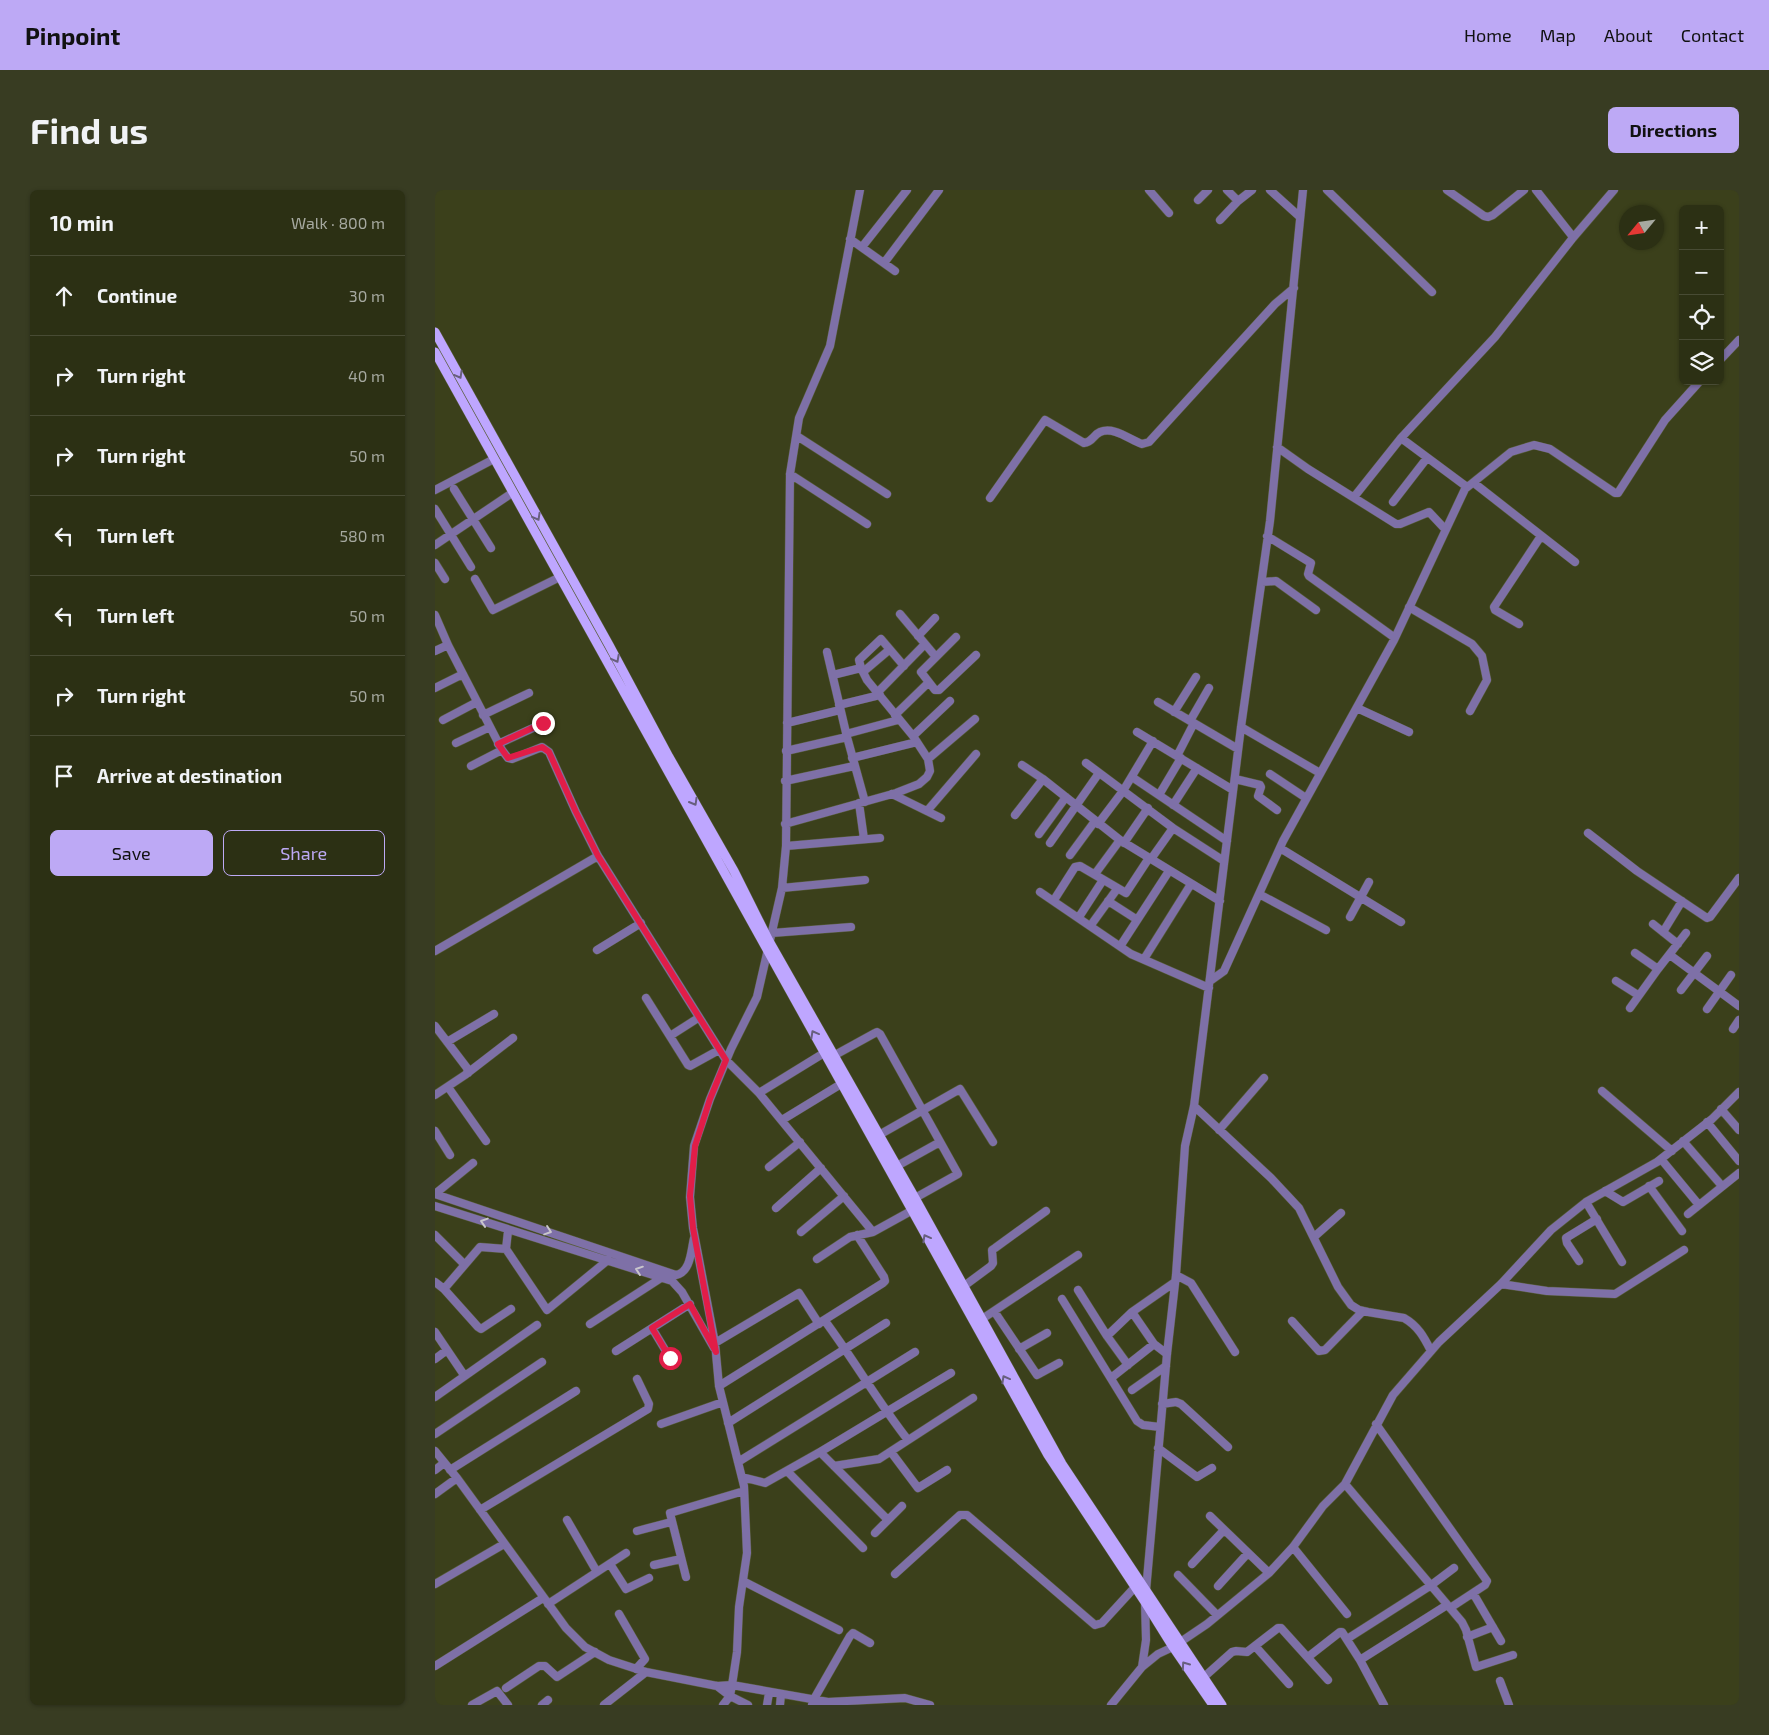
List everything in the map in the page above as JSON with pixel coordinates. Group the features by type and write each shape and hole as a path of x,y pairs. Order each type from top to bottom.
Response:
{"main road":[{"path":"435,332 609,645 670,768 767,951 1048,1455 1145,1602 1176,1645 1204,1678 1222,1705"},
{"path":"435,352 560,577 670,768 732,868 771,937 1062,1464 1146,1589 1176,1645 1213,1705"}],"street":[{"path":"723,1705 730,1696 732,1685 747,1553 744,1490 719,1386 715,1343 695,1236 690,1196 695,1146 710,1099 726,1060 757,997 782,888 785,846 791,474 799,418 830,346 860,190"},
{"path":"862,248 907,190"},
{"path":"1149,190 1169,213"},
{"path":"1198,200 1208,190"},
{"path":"1227,190 1238,201"},
{"path":"1220,220 1238,201 1252,190"},
{"path":"1270,190 1300,217"},
{"path":"1141,1667 1145,1640 1146,1589 1175,1279 1185,1146 1194,1106 1238,749 1262,582 1303,190"},
{"path":"1327,190 1432,292"},
{"path":"1447,190 1488,217 1524,190"},
{"path":"1536,190 1573,237"},
{"path":"1354,496 1401,438 1495,337 1573,237 1615,190"},
{"path":"885,264 936,191"},
{"path":"850,239 895,271"},
{"path":"990,498 1045,420 1084,443 1090,442 1099,432 1111,431 1142,444 1149,442 1275,304 1293,288"},
{"path":"1724,356 1739,340"},
{"path":"1209,985 1224,971 1280,848 1395,638 1445,529 1471,485 1511,452 1534,445 1550,449 1615,493 1618,493 1665,420 1696,385"},
{"path":"797,436 887,494"},
{"path":"1401,438 1427,458 1471,485 1575,562"},
{"path":"1277,447 1308,469 1396,524 1429,512 1445,529"},
{"path":"1393,502 1427,458"},
{"path":"435,490 494,459"},
{"path":"791,474 867,524"},
{"path":"454,488 491,548"},
{"path":"435,544 512,493"},
{"path":"435,509 471,567"},
{"path":"1267,536 1311,563 1309,576 1395,638"},
{"path":"1519,624 1495,610 1494,607 1541,536"},
{"path":"435,563 445,579"},
{"path":"475,579 493,610 560,577"},
{"path":"1262,582 1276,581 1316,610"},
{"path":"1409,607 1472,644 1479,651 1487,680 1470,711"},
{"path":"900,614 936,657"},
{"path":"435,615 448,645 500,747 508,758 542,747 549,752 598,856 719,1050 782,1120 873,1232"},
{"path":"918,636 935,618"},
{"path":"956,637 921,672 928,683 936,690 939,690 977,655"},
{"path":"785,824 892,794 919,784 927,777 929,759 878,694 862,670 859,658 879,640 882,640 904,666"},
{"path":"787,723 878,694 925,644"},
{"path":"435,651 448,645"},
{"path":"833,675 862,670 889,650"},
{"path":"827,652 862,802 864,839"},
{"path":"435,688 463,674"},
{"path":"1174,712 1196,677"},
{"path":"786,751 846,736 897,717 928,683"},
{"path":"1159,795 1179,757 1192,722 1209,688"},
{"path":"483,715 529,693"},
{"path":"785,782 853,762 915,739 950,701"},
{"path":"443,720 477,702"},
{"path":"1158,702 1238,749"},
{"path":"1357,708 1409,732"},
{"path":"929,759 975,719"},
{"path":"471,766 543,723"},
{"path":"456,743 490,727"},
{"path":"1241,727 1320,773"},
{"path":"1137,732 1233,790"},
{"path":"1070,855 1123,791 1153,741"},
{"path":"927,811 976,754"},
{"path":"1086,763 1173,828 1224,861"},
{"path":"1022,765 1043,779 1122,842 1220,901"},
{"path":"1173,805 1197,768"},
{"path":"1050,843 1099,773"},
{"path":"1270,774 1306,798"},
{"path":"1132,777 1227,841"},
{"path":"1015,815 1043,779"},
{"path":"1235,779 1260,785 1258,796 1277,810"},
{"path":"892,794 941,818"},
{"path":"1039,834 1066,798"},
{"path":"1095,874 1147,808"},
{"path":"1054,900 1077,866 1082,866 1126,893 1173,828"},
{"path":"1588,833 1637,871 1705,918 1708,918 1739,878"},
{"path":"785,846 879,838"},
{"path":"1280,848 1401,922"},
{"path":"435,951 598,856"},
{"path":"1121,945 1136,919 1169,871"},
{"path":"782,888 865,880"},
{"path":"1079,917 1103,880"},
{"path":"1350,917 1369,882"},
{"path":"1144,959 1191,884"},
{"path":"1091,925 1117,889"},
{"path":"1040,892 1121,945 1131,954 1209,985"},
{"path":"1259,894 1326,930"},
{"path":"1663,932 1682,901"},
{"path":"1108,902 1136,919"},
{"path":"597,950 641,923"},
{"path":"1653,924 1678,944"},
{"path":"771,937 851,927"},
{"path":"1630,1008 1658,968 1687,933"},
{"path":"1635,953 1658,968"},
{"path":"1670,954 1739,1006"},
{"path":"1681,990 1707,956"},
{"path":"1707,1009 1731,975"},
{"path":"1616,982 1638,995"},
{"path":"646,998 688,1065 690,1066 719,1050"},
{"path":"447,1042 494,1014"},
{"path":"670,1036 695,1020"},
{"path":"1733,1029 1739,1020"},
{"path":"435,1026 468,1073"},
{"path":"835,1055 877,1032 958,1174 915,1198"},
{"path":"435,1095 468,1073 513,1038"},
{"path":"759,1093 824,1053"},
{"path":"1219,1130 1264,1078"},
{"path":"782,1120 841,1084"},
{"path":"448,1087 486,1141"},
{"path":"879,1135 960,1089 993,1142"},
{"path":"1602,1091 1672,1151"},
{"path":"1111,1705 1141,1667 1158,1654 1176,1645 1207,1624 1252,1589 1269,1573 1293,1547 1323,1506 1345,1484 1393,1395 1431,1351 1501,1284 1551,1230 1586,1202 1672,1151 1739,1092"},
{"path":"1194,1106 1271,1178 1299,1208 1344,1298 1351,1306 1363,1311 1404,1318 1411,1322 1421,1333 1431,1351"},
{"path":"1721,1109 1739,1130"},
{"path":"1707,1122 1739,1161"},
{"path":"435,1131 450,1155"},
{"path":"1683,1141 1722,1186"},
{"path":"769,1167 800,1142"},
{"path":"897,1166 940,1142"},
{"path":"1661,1159 1699,1205"},
{"path":"435,1194 473,1163"},
{"path":"777,1208 821,1168"},
{"path":"1688,1214 1739,1173"},
{"path":"1605,1191 1623,1202 1659,1180"},
{"path":"1649,1186 1682,1231"},
{"path":"435,1194 676,1275 681,1274 688,1264 695,1236"},
{"path":"801,1232 844,1196"},
{"path":"1586,1202 1622,1262"},
{"path":"435,1206 509,1231 672,1281 690,1304 716,1352"},
{"path":"817,1259 851,1237 873,1232 911,1210"},
{"path":"964,1286 991,1266 993,1263 992,1250 1046,1211"},
{"path":"1314,1237 1341,1213"},
{"path":"1579,1261 1567,1243 1566,1238 1597,1219"},
{"path":"509,1231 506,1249 547,1310 608,1260"},
{"path":"435,1235 464,1264"},
{"path":"719,1386 822,1323 885,1281 857,1235"},
{"path":"444,1289 480,1247 506,1249"},
{"path":"1501,1284 1547,1291 1615,1294 1684,1250"},
{"path":"982,1319 1078,1255"},
{"path":"590,1324 661,1278"},
{"path":"1107,1336 1132,1312 1175,1279"},
{"path":"1175,1279 1191,1283 1235,1352"},
{"path":"435,1282 444,1289 481,1329 511,1309"},
{"path":"1078,1290 1128,1365"},
{"path":"715,1343 799,1293 845,1349 885,1412 908,1440"},
{"path":"1062,1299 1140,1424 1160,1427"},
{"path":"616,1351 690,1304"},
{"path":"994,1311 1037,1375 1059,1363"},
{"path":"1292,1321 1322,1351 1363,1311"},
{"path":"1132,1312 1154,1344 1167,1354"},
{"path":"728,1423 886,1323"},
{"path":"435,1396 537,1325"},
{"path":"652,1328 670,1358"},
{"path":"435,1332 464,1375"},
{"path":"1019,1349 1047,1332"},
{"path":"1111,1378 1154,1344"},
{"path":"435,1359 447,1350"},
{"path":"738,1462 915,1352"},
{"path":"435,1434 542,1362"},
{"path":"1132,1390 1166,1366"},
{"path":"742,1477 765,1483 951,1373"},
{"path":"480,1510 648,1409 649,1404 637,1379"},
{"path":"450,1470 576,1391"},
{"path":"834,1466 874,1461 891,1452 973,1398"},
{"path":"661,1424 723,1402"},
{"path":"1162,1404 1176,1402 1181,1404 1228,1447"},
{"path":"1360,1660 1487,1584 1486,1579 1376,1424"},
{"path":"1158,1448 1197,1477 1212,1468"},
{"path":"435,1451 457,1478 566,1628 585,1647 609,1660 646,1672 717,1686 732,1685 813,1702 905,1698 930,1705"},
{"path":"820,1452 888,1520"},
{"path":"891,1452 918,1488 947,1470"},
{"path":"435,1470 444,1463"},
{"path":"787,1471 863,1548"},
{"path":"435,1494 457,1478"},
{"path":"1345,1484 1463,1624 1475,1667 1513,1656"},
{"path":"685,1577 670,1514 744,1490"},
{"path":"875,1533 902,1506"},
{"path":"895,1574 959,1515 963,1514 1095,1625 1102,1623 1135,1587"},
{"path":"1210,1516 1269,1573"},
{"path":"567,1520 597,1572"},
{"path":"637,1531 671,1522"},
{"path":"1193,1564 1224,1530"},
{"path":"435,1584 504,1544"},
{"path":"1293,1547 1347,1614"},
{"path":"435,1666 597,1572 626,1553"},
{"path":"1218,1586 1249,1553"},
{"path":"654,1565 681,1559"},
{"path":"610,1564 626,1589 649,1578"},
{"path":"1347,1640 1430,1586 1454,1568"},
{"path":"1178,1576 1217,1615"},
{"path":"743,1581 839,1630"},
{"path":"1473,1593 1501,1641"},
{"path":"619,1614 645,1659 636,1669"},
{"path":"1467,1637 1493,1627"},
{"path":"1204,1678 1232,1652 1245,1653 1278,1628 1281,1628 1328,1680"},
{"path":"1308,1658 1342,1632 1360,1660 1384,1705"},
{"path":"813,1702 850,1636 853,1633 856,1634 870,1643"},
{"path":"1255,1646 1289,1684"},
{"path":"506,1688 539,1666 545,1666 557,1677 595,1652"},
{"path":"604,1705 646,1672"},
{"path":"1500,1681 1509,1705"},
{"path":"717,1686 730,1696 748,1705"},
{"path":"472,1705 497,1691 508,1705"},
{"path":"767,1705 769,1693"},
{"path":"780,1705 781,1694"}],"route":[{"path":"543,723 498,744 508,758 542,747 546,748 549,752 598,856 726,1060 710,1099 695,1146 690,1196 693,1228 716,1352 690,1304 652,1328 670,1358"}]}
